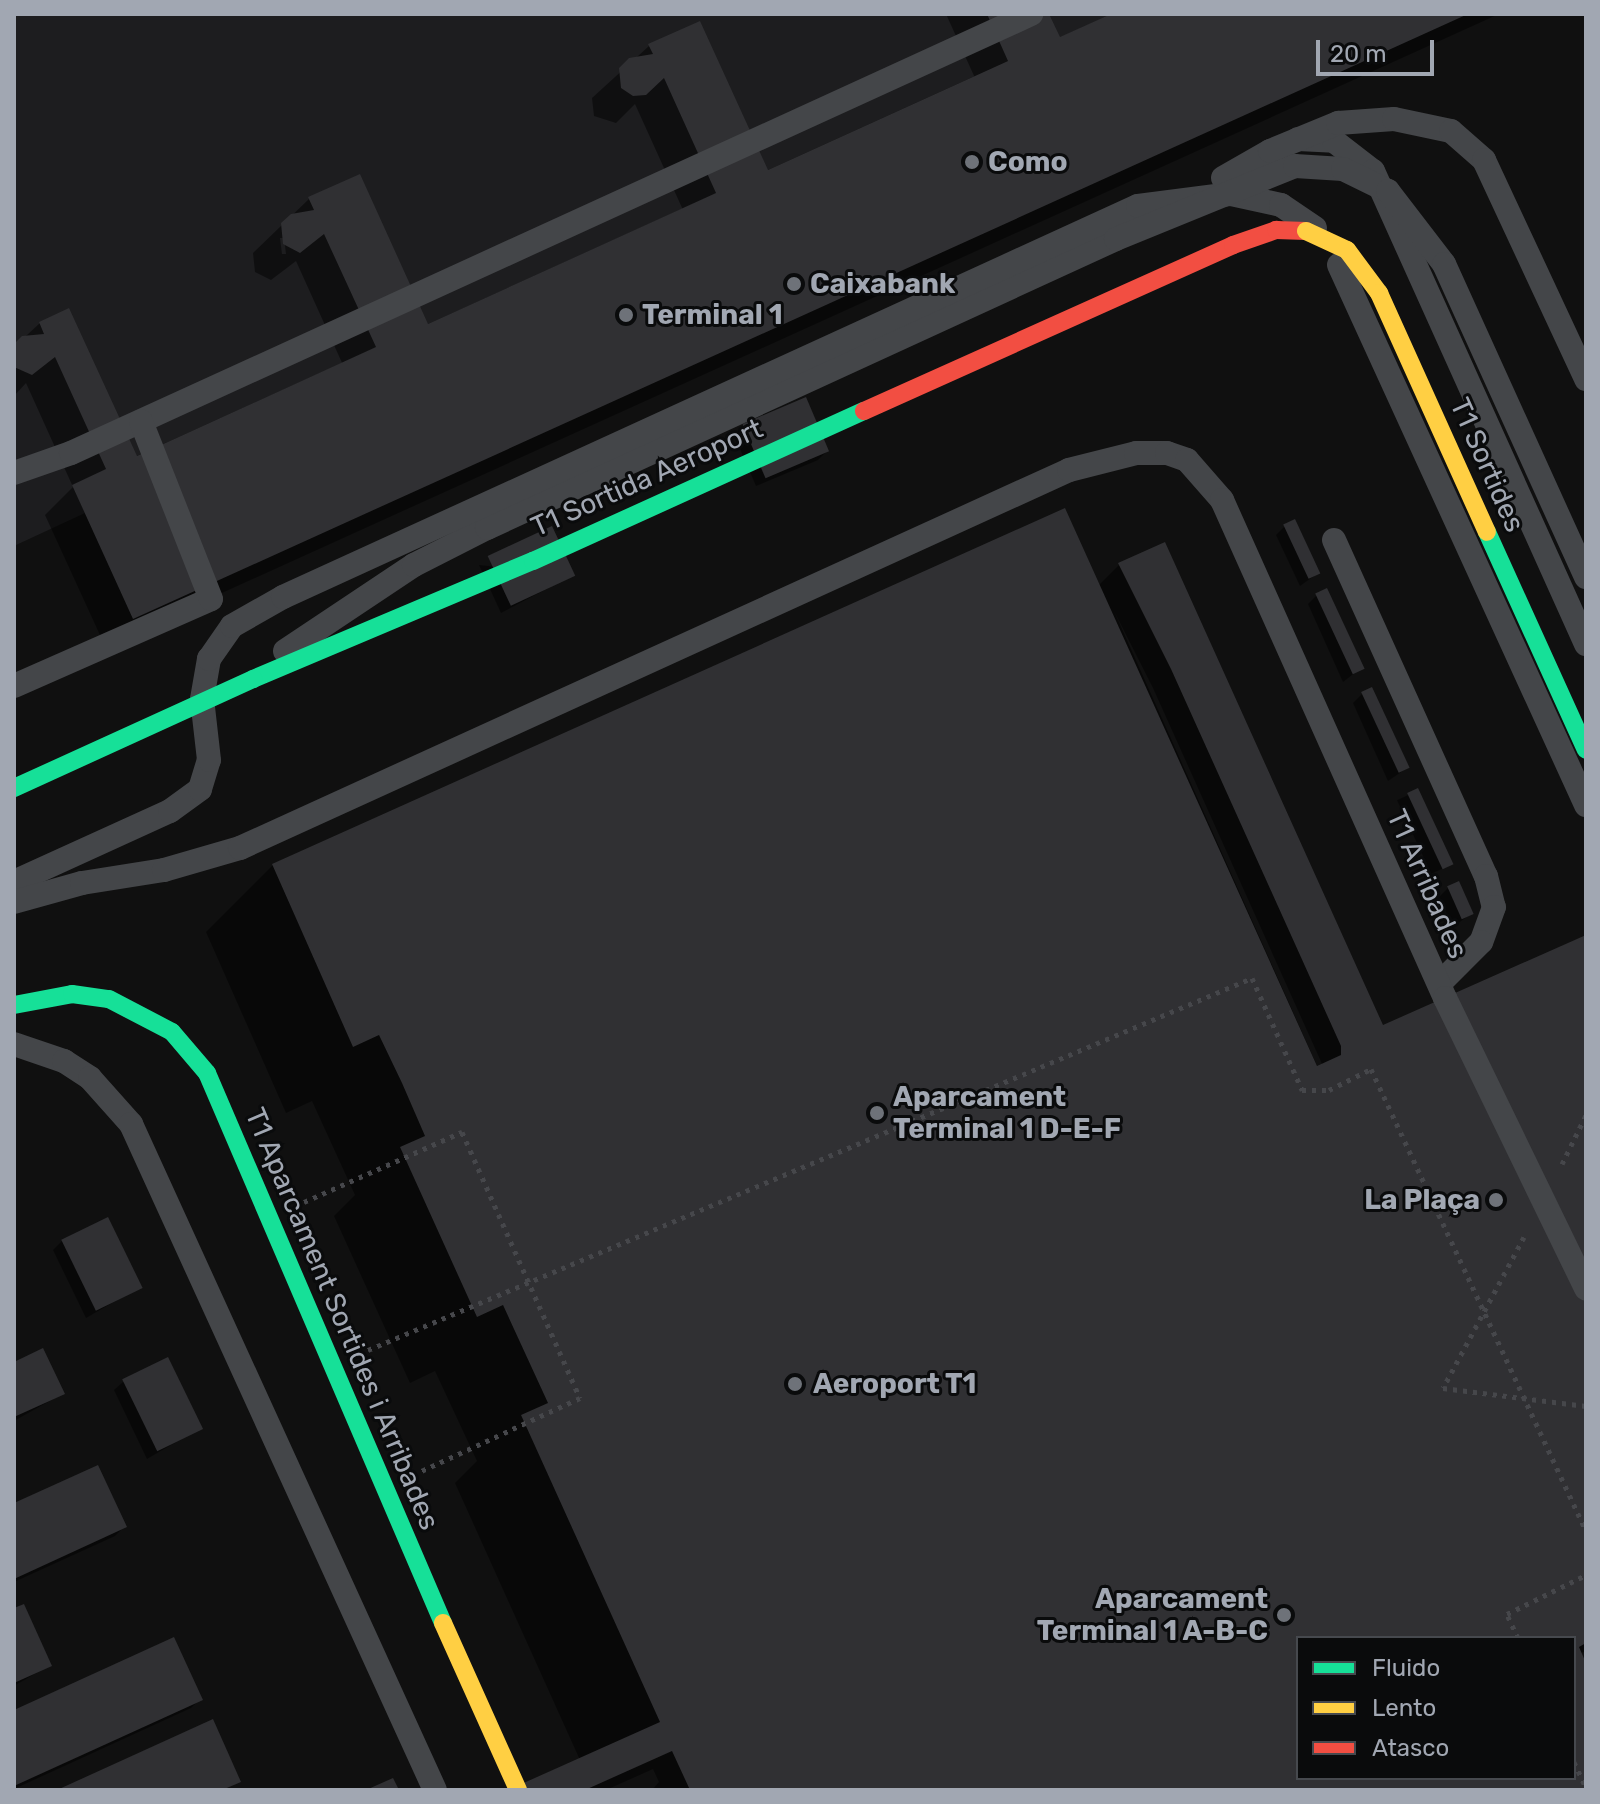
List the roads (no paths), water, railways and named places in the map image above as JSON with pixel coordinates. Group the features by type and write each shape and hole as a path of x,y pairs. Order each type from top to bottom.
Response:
{"main road":[{"name":"T1 Sortida Aeroport","path":"14,788 253,679 533,561 1233,245 1276,230 1306,231"},
{"name":"T1 Sortides","path":"1306,231 1347,250 1379,293 1586,750"},
{"name":"T1 Aparcament Sortides i Arribades","path":"14,1005 72,994 109,999 172,1032 207,1073 378,1480 518,1790"}],"lane":[{"path":"14,473 141,421 1031,14"},
{"path":"253,679 301,637 414,565 475,534 1116,239 1274,160 1321,127 1374,119 1435,124 1467,141 1484,160 1586,379"},
{"path":"14,882 170,811 200,789 209,760 202,699 205,672 217,642 252,614 1138,206 1303,138 1334,141 1362,158 1586,644"},
{"path":"1274,160 1312,164 1360,175 1388,191 1418,225 1444,264 1586,577"},
{"path":"1138,206 1203,195 1257,197 1301,215 1321,233 1586,805"},
{"path":"14,686 211,599 141,421"},
{"name":"T1 Arribades","path":"14,902 82,883 164,870 240,848 1069,470 1136,453 1167,453 1196,468 1222,500 1439,984 1586,1289"},
{"path":"1334,540 1486,876 1494,907 1481,942 1439,984"},
{"path":"14,1044 64,1061 90,1078 131,1124 435,1790"}],"place":[{"name":"Como","path":"972,162"},
{"name":"Caixabank","path":"794,284"},
{"name":"Terminal 1","path":"626,315"},
{"name":"Aparcament Terminal 1 D-E-F","path":"877,1113"},
{"name":"La Plaça","path":"1496,1200"},
{"name":"Aeroport T1","path":"795,1384"},
{"name":"Aparcament Terminal 1 A-B-C","path":"1284,1615"}]}
